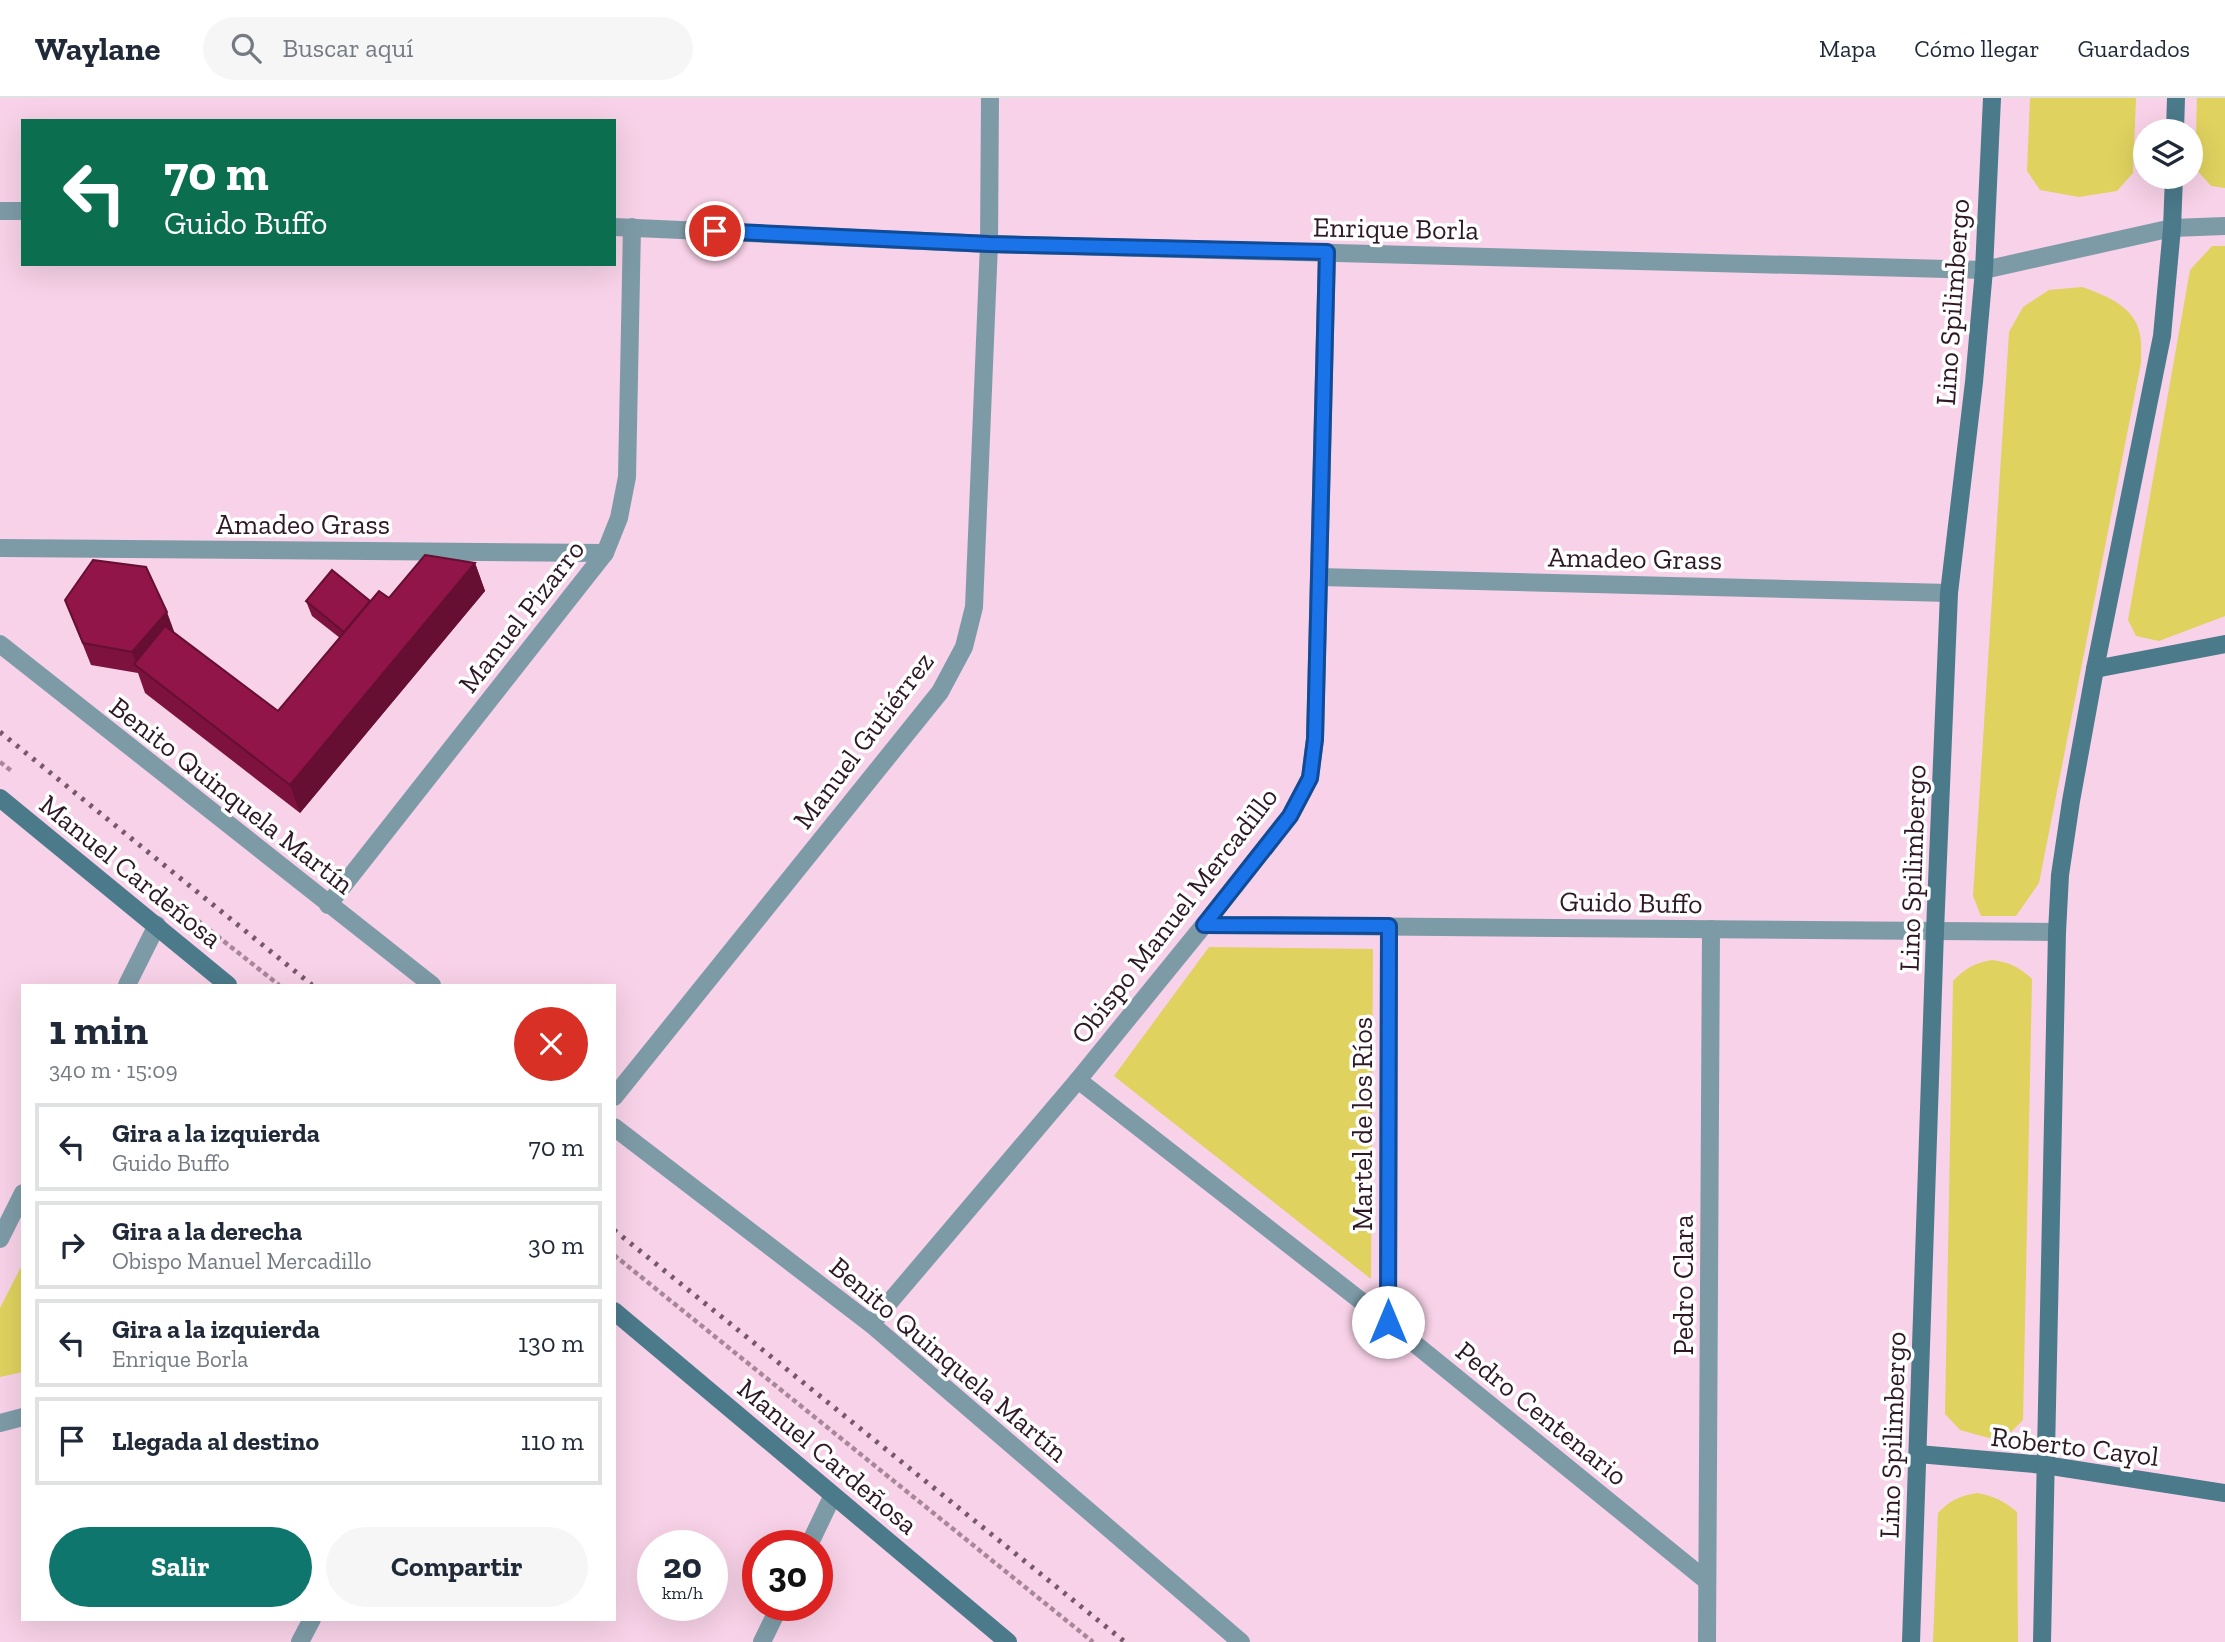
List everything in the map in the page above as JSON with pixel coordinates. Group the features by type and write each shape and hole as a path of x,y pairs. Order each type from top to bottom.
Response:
{"main road":[{"name":"Lino Spilimbergo","path":"1911,1642 1935,930 1950,593 1984,270 1992,98"},
{"path":"2175,119 2176,98"},
{"path":"2042,1642 2060,875 2095,669 2162,336 2174,189"},
{"path":"2095,669 2225,644"},
{"name":"Manuel Cardeñosa","path":"0,798 227,984"},
{"name":"Manuel Cardeñosa","path":"616,1313 1007,1642"},
{"name":"Roberto Cayol","path":"1918,1454 2045,1465 2225,1493"}],"street":[{"name":"Manuel Gutiérrez","path":"616,1095 940,692 964,647 974,607 989,244 990,98"},
{"path":"0,211 21,211"},
{"name":"Enrique Borla","path":"623,227 989,244 1984,270 2172,228 2225,226"},
{"name":"Manuel Pizarro","path":"328,905 605,553 619,518 627,477 623,227"},
{"name":"Obispo Manuel Mercadillo","path":"871,1324 1204,925 1290,816 1310,778 1315,739 1327,252"},
{"name":"Amadeo Grass","path":"0,548 605,553"},
{"name":"Amadeo Grass","path":"1319,577 1950,593"},
{"name":"Benito Quinquela Martín","path":"0,644 431,984"},
{"path":"128,984 157,925"},
{"name":"Guido Buffo","path":"1204,925 2057,932"},
{"name":"Martel de los Ríos","path":"1388,1322 1389,926"},
{"name":"Pedro Clara","path":"1707,1642 1711,929"},
{"name":"Pedro Centenario","path":"1077,1080 1388,1322 1707,1581"},
{"name":"Benito Quinquela Martín","path":"616,1129 871,1324 1241,1642"},
{"path":"0,1239 21,1197"},
{"path":"0,1423 21,1418"},
{"path":"816,1530 833,1495"},
{"path":"300,1642 311,1621"},
{"path":"762,1642 772,1621"}],"path":[{"path":"616,1257 1093,1642"}],"shaded area":[{"path":"2030,98 2136,98 2135,119 2133,119 2133,173 2117,191 2079,197 2040,190 2027,171"},
{"path":"2197,98 2225,98 2225,188 2211,186 2203,177 2203,119 2196,119"},
{"path":"2212,246 2225,246 2225,616 2159,641 2136,636 2128,620 2190,270"},
{"path":"2082,287 2109,298 2132,317 2140,335 2141,363 2039,883 2016,916 1981,916 1973,896 2009,332 2023,307 2049,290"},
{"path":"1209,947 1373,949 1371,1279 1114,1076"},
{"path":"1992,960 2013,966 2032,979 2023,1420 2011,1432 1989,1438 1960,1430 1945,1414 1953,981 1971,967"},
{"path":"21,1267 21,1372 0,1377 0,1308"},
{"path":"1977,1493 1998,1499 2017,1512 2018,1642 1933,1642 1938,1513 1956,1499"}],"building":[{"path":"425,555 475,563 290,785 134,664 165,626 278,711 379,591 389,598"},
{"path":"93,560 146,567 167,612 132,652 83,643 65,600"},
{"path":"332,570 370,601 344,632 306,601"}],"railway":[{"path":"0,732 311,984"},
{"path":"616,1232 1125,1642"}],"route":[{"path":"715,231 989,244 1327,252 1315,739 1310,778 1290,816 1204,925 1389,926 1388,1322"}]}
